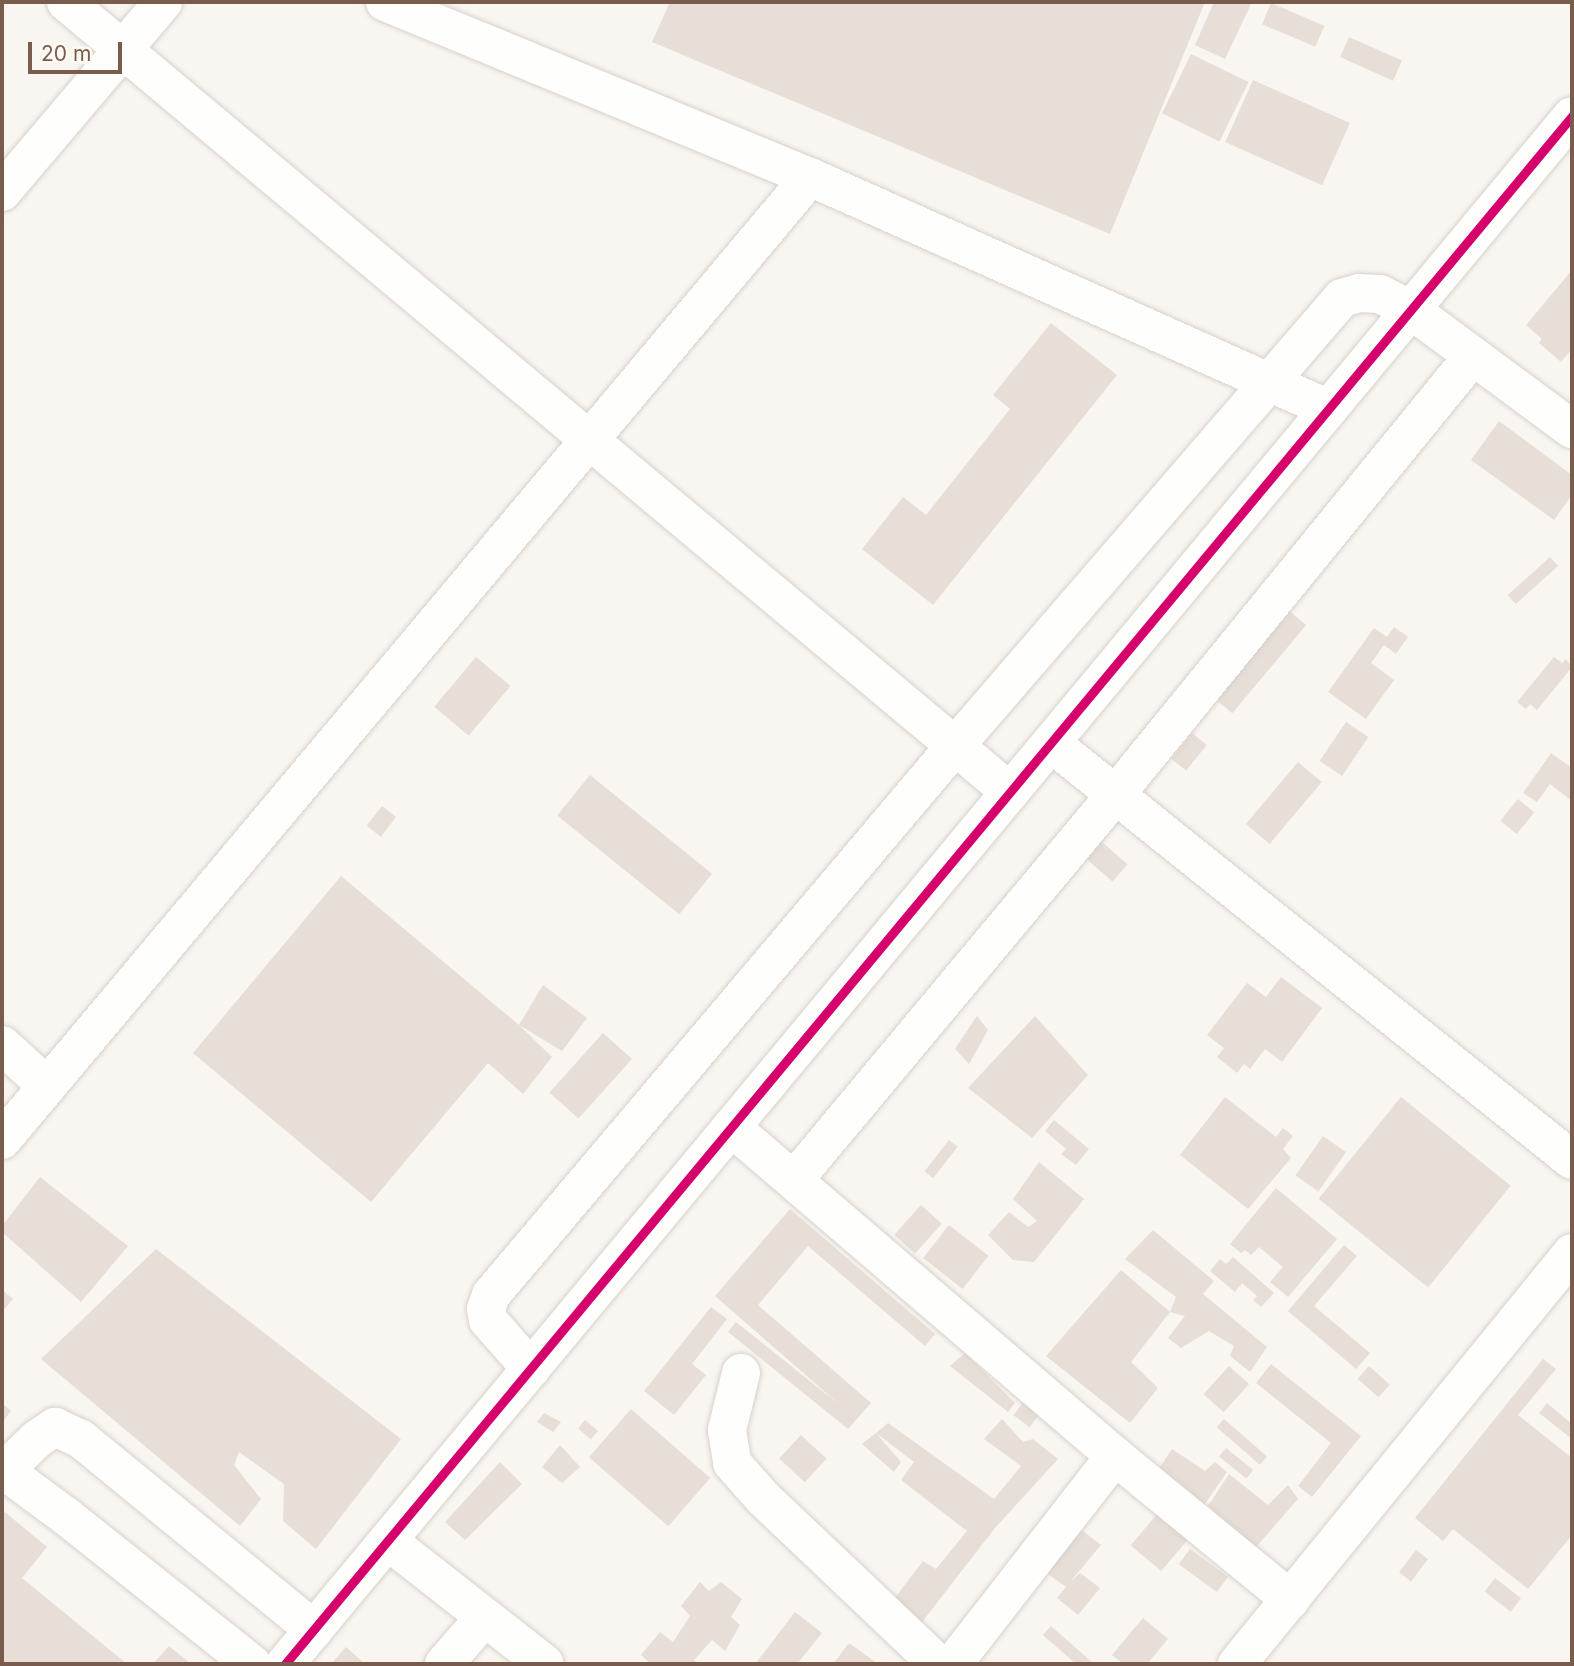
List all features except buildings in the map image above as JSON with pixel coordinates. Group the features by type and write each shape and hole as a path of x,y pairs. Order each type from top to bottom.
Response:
{"street":[{"path":"65,2 1010,792"},
{"path":"2,192 163,2"},
{"path":"385,2 810,177 1329,409"},
{"path":"285,1664 1572,116"},
{"path":"2,1140 810,177"},
{"path":"531,1369 488,1320 486,1309 491,1295 955,746 1342,298 1359,293 1380,294 1411,310 1572,429"},
{"path":"794,1180 1116,794 1473,356"},
{"path":"1051,743 1572,1160"},
{"path":"2,1045 47,1086"},
{"path":"732,1127 1115,1456 1292,1600"},
{"path":"1237,1664 1565,1277"},
{"path":"741,1373 727,1430 732,1463 764,1498 938,1664"},
{"path":"252,1664 96,1539 3,1471 37,1439 55,1427 81,1439 314,1630"},
{"path":"953,1664 1115,1456"},
{"path":"388,1541 545,1664"},
{"path":"444,1664 485,1618"}],"cycle path":[{"path":"285,1664 1572,116"}]}
